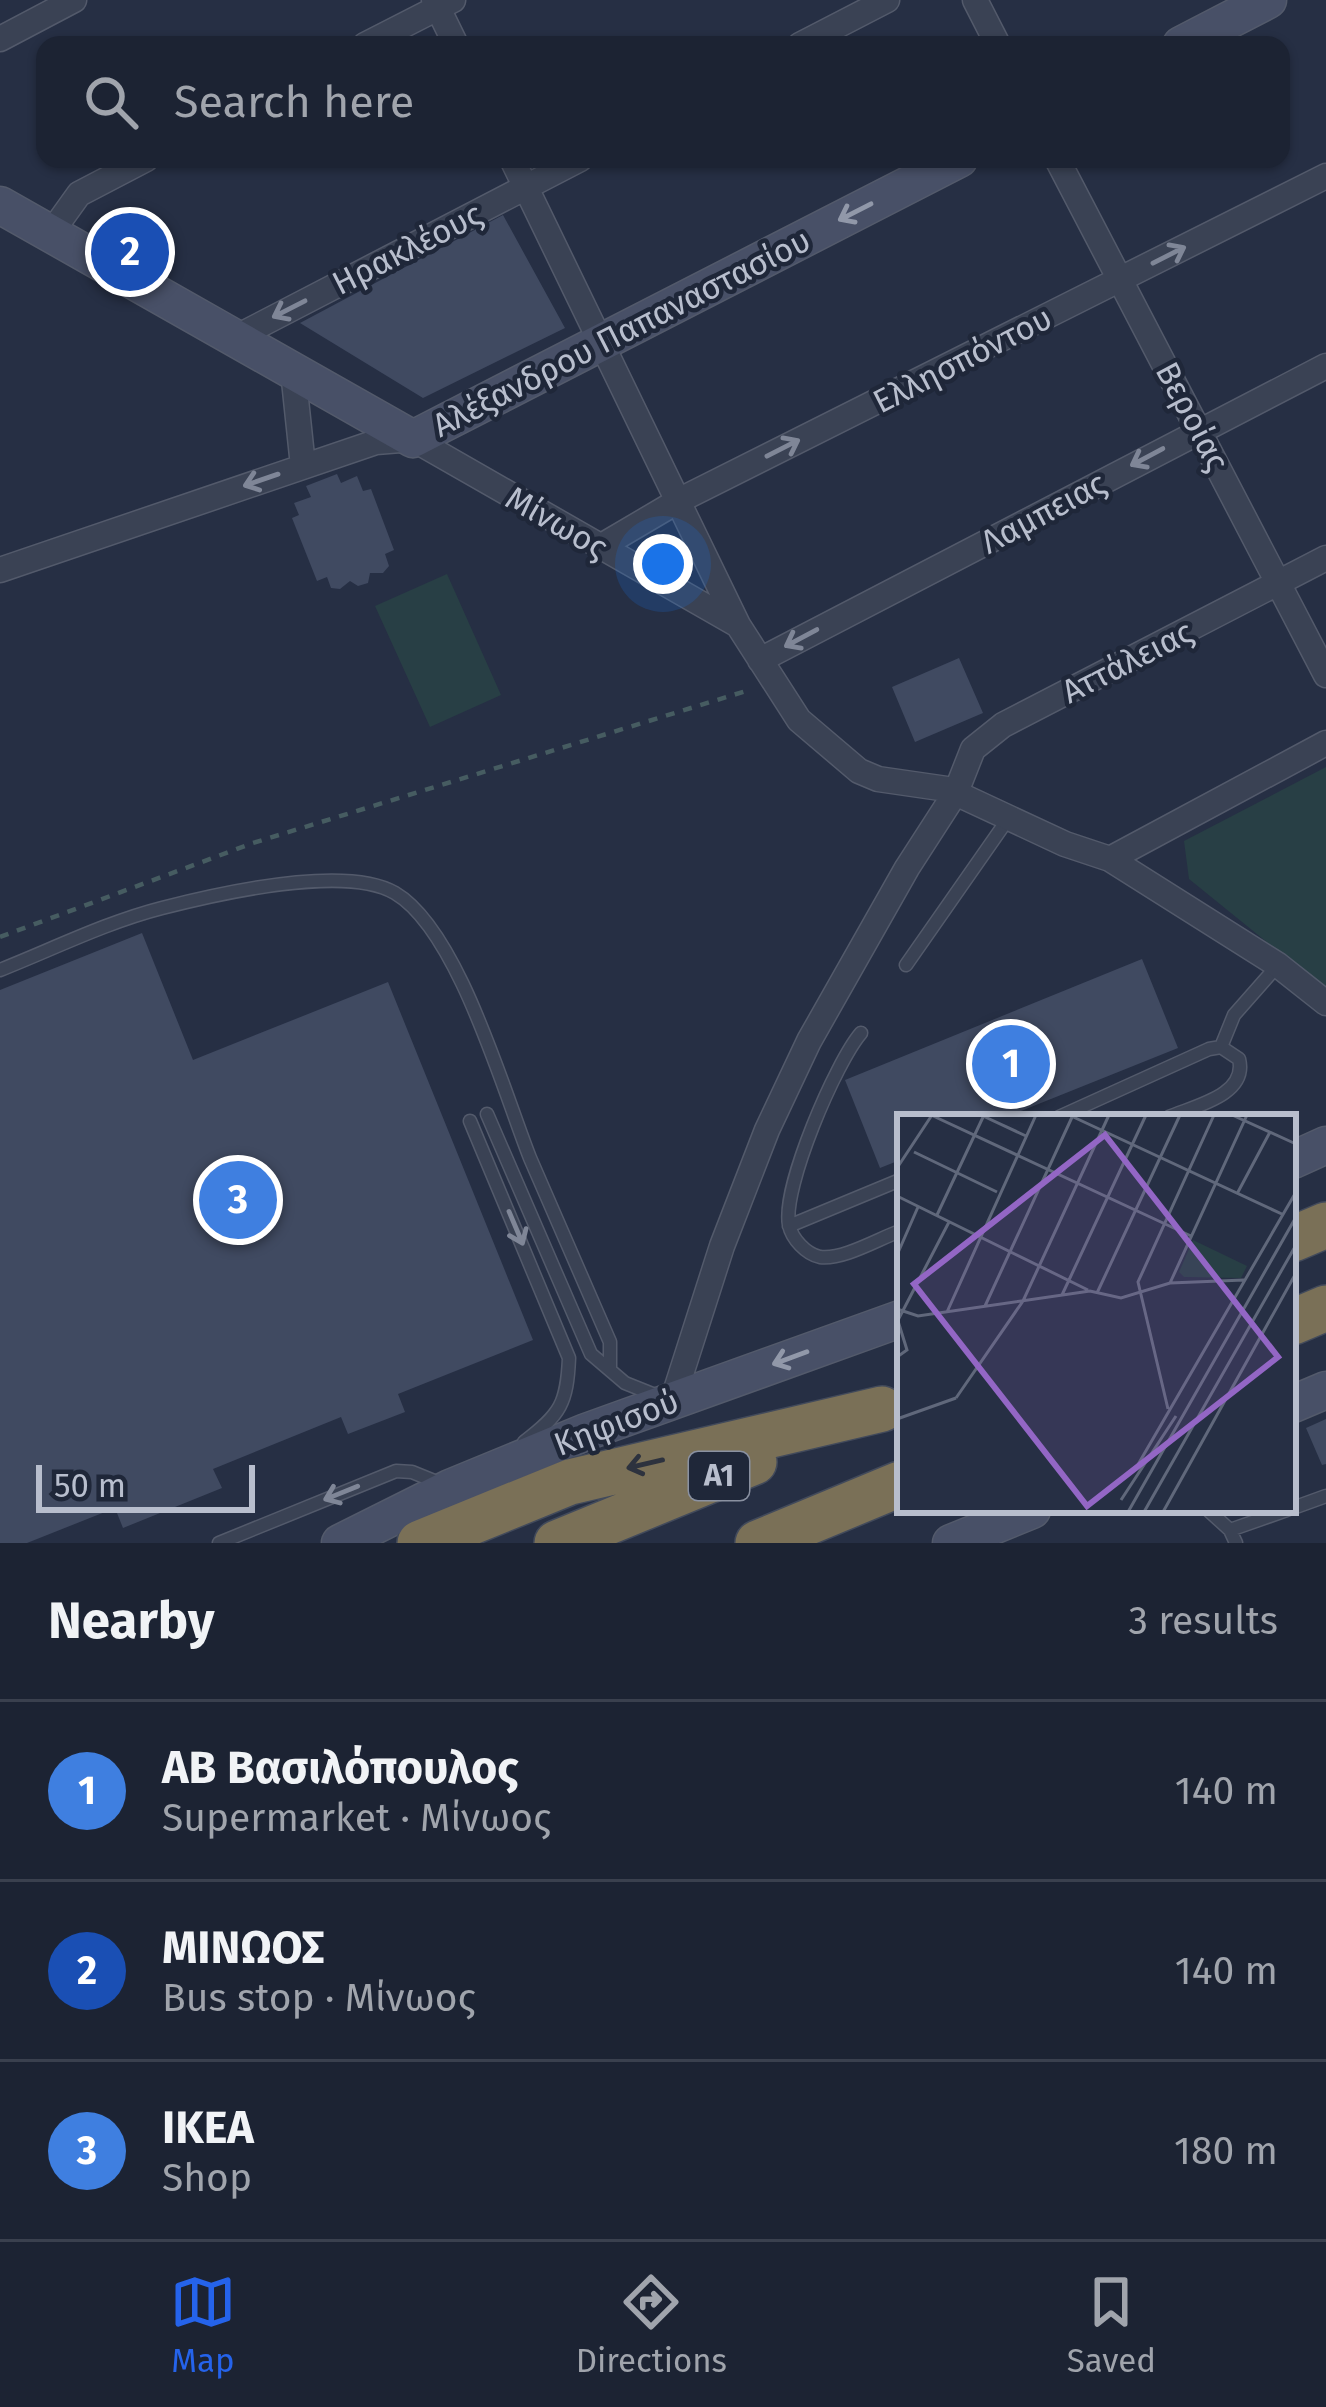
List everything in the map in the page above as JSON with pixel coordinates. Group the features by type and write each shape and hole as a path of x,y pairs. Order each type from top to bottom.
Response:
{"highway":[{"path":"1296,1238 1326,1226"},
{"path":"1296,1321 1326,1308"},
{"path":"420,1543 570,1482 891,1405"},
{"name":"Α1","path":"557,1543 891,1405"},
{"name":"Α1","path":"758,1543 897,1485"},
{"path":"785,1543 832,1512"}],"street":[{"path":"0,39 74,0"},
{"path":"817,36 887,0"},
{"path":"975,0 993,36"},
{"path":"1198,36 1268,0"},
{"path":"381,36 441,2 453,36"},
{"path":"51,233 79,194 129,168"},
{"path":"516,168 738,625"},
{"name":"Ηρακλέους","path":"235,338 563,168"},
{"name":"Αλέξανδρου Παπαναστασίου","path":"0,570 376,442 413,439 941,168"},
{"name":"Βεροίας","path":"1062,168 1326,674"},
{"name":"Ελλησπόντου","path":"600,547 678,501 1326,176"},
{"name":"Μίνωος","path":"0,205 738,625 799,720 859,771 878,779 956,792 1109,859 1278,965 1326,1003"},
{"name":"Λαμπειας","path":"760,660 1326,366"},
{"path":"293,371 303,466"},
{"name":"Αττάλειας","path":"674,1400 722,1246 792,1077 863,941 956,792 974,749 1004,724 1326,558"},
{"path":"1109,859 1326,743"},
{"path":"1296,1159 1326,1145"},
{"name":"Κηφισού","path":"340,1543 467,1482 897,1319"},
{"path":"1296,1403 1326,1390"},
{"path":"951,1543 1025,1513"}],"lane":[{"path":"906,965 1008,818"},
{"path":"0,970 159,908 311,881 363,884 394,892 437,936 472,1007 610,1342 610,1370"},
{"path":"1066,1114 1221,1047 1234,1015 1278,965"},
{"path":"861,1033 833,1078 806,1148 791,1196 789,1226 799,1244 815,1256 831,1257 897,1232"},
{"path":"1176,1114 1238,1082 1239,1059 1221,1047"},
{"path":"487,1114 591,1354 634,1389 674,1400"},
{"path":"219,1543 396,1471 467,1482 561,1410 568,1392 569,1358 470,1121"},
{"path":"789,1226 897,1181"},
{"path":"1296,1507 1326,1496"},
{"path":"1211,1513 1233,1537 1282,1513"}],"path":[{"path":"0,937 253,843 773,683"}],"green space":[{"path":"447,574 501,695 430,727 375,606"},
{"path":"1326,767 1326,990 1189,879 1184,841"}],"building":[{"path":"503,215 565,328 423,398 300,323"},
{"path":"337,474 341,483 357,476 363,491 371,489 394,550 385,554 389,566 383,573 370,573 368,583 358,586 350,581 340,589 331,588 327,577 317,581 292,518 299,515 294,503 311,497 306,486"},
{"path":"959,658 983,713 915,742 892,687"},
{"path":"142,933 193,1060 388,982 533,1340 398,1394 405,1412 348,1434 341,1417 213,1469 222,1488 123,1528 115,1508 27,1543 0,1543 0,990"},
{"path":"1142,959 1178,1048 1013,1114 897,1114 897,1161 880,1168 845,1080"},
{"path":"1326,1419 1326,1464 1322,1465 1306,1428"}],"place":[{"name":"ΜΙΝΩΟΣ","path":"130,252"},
{"name":"ΑΒ Βασιλόπουλος","path":"1011,1064"},
{"name":"IKEA","path":"238,1200"}]}
